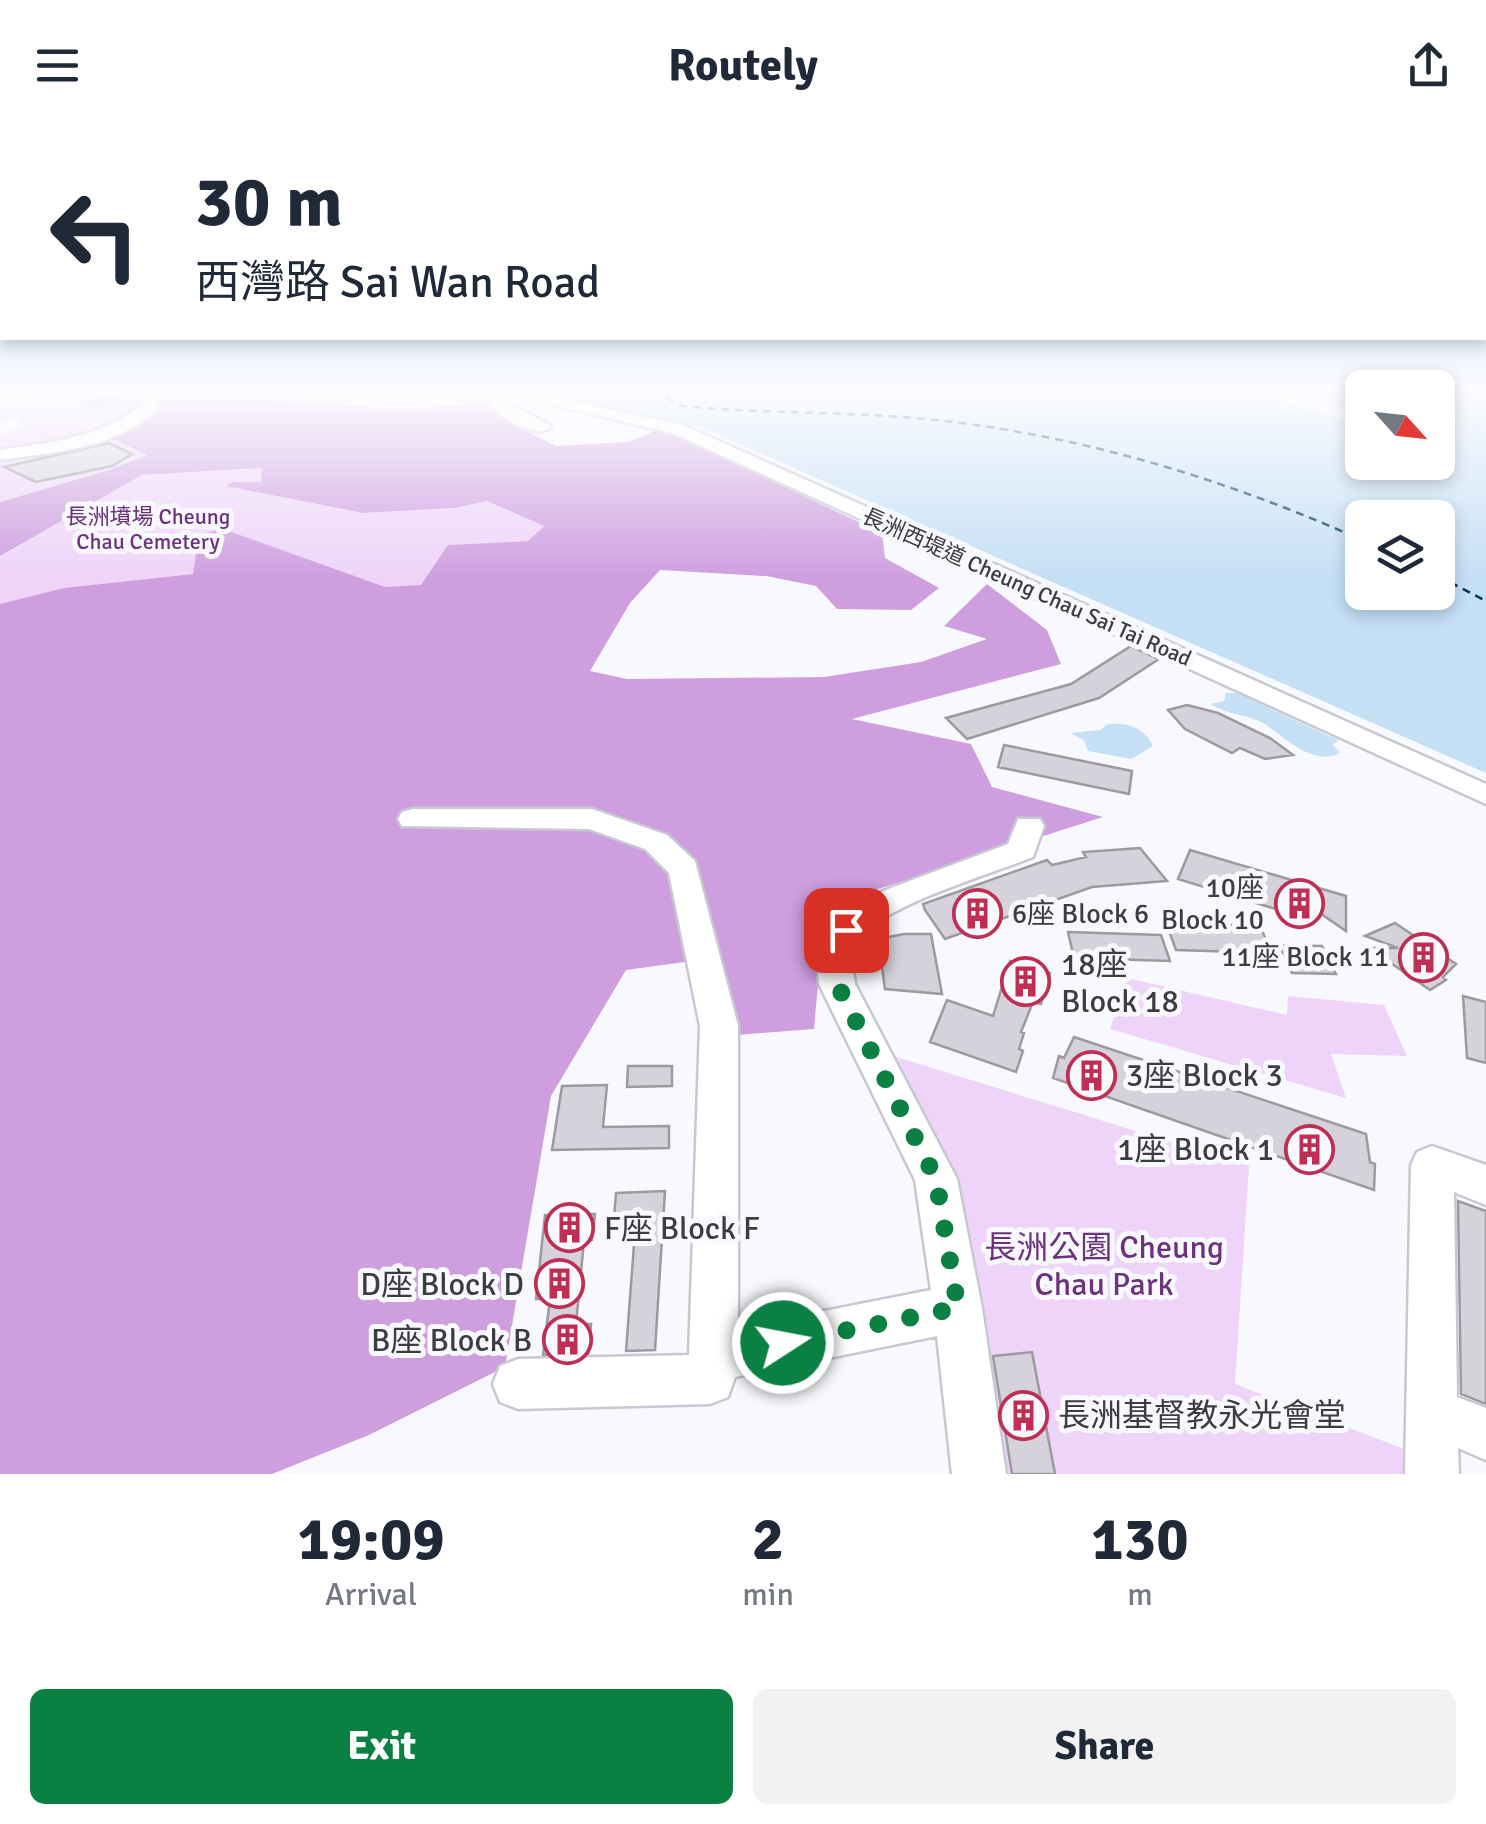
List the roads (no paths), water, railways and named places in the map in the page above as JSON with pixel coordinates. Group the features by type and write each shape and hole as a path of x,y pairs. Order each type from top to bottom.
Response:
{"street":[{"name":"長洲西堤道 Cheung Chau Sai Tai Road","path":"732,454 1486,795"},
{"path":"413,819 592,819 656,842 684,869 719,1026 710,1379 518,1384"},
{"path":"978,1474 958,1308 936,1179 846,1003 834,964 846,930 860,916 876,906 1022,850 1029,826"},
{"path":"1432,1474 1432,1165 1486,1185"},
{"path":"713,1357 958,1308"},
{"path":"1430,1411 1486,1434"}],"water":[{"path":"761,454 1345,454 1345,480 1455,480 1455,454 1486,454 1486,773"},
{"path":"1226,693 1236,693 1338,740 1333,745 1340,753 1308,753 1263,723 1210,704 1224,701"},
{"path":"1108,724 1135,728 1153,746 1131,759 1088,751 1084,740 1070,733 1100,730"}],"place":[{"name":"10座 Block 10","path":"1299,904"},
{"name":"6座 Block 6","path":"977,914"},
{"name":"11座 Block 11","path":"1424,957"},
{"name":"18座 Block 18","path":"1026,982"},
{"name":"3座 Block 3","path":"1091,1075"},
{"name":"1座 Block 1","path":"1309,1149"},
{"name":"F座 Block F","path":"569,1228"},
{"name":"D座 Block D","path":"559,1284"},
{"name":"B座 Block B","path":"567,1340"},
{"name":"長洲基督教永光會堂","path":"1023,1415"}],"park label":[{"name":"長洲墳場 Cheung Chau Cemetery","path":"148,528"},
{"name":"長洲公園 Cheung Chau Park","path":"1104,1266"}]}
